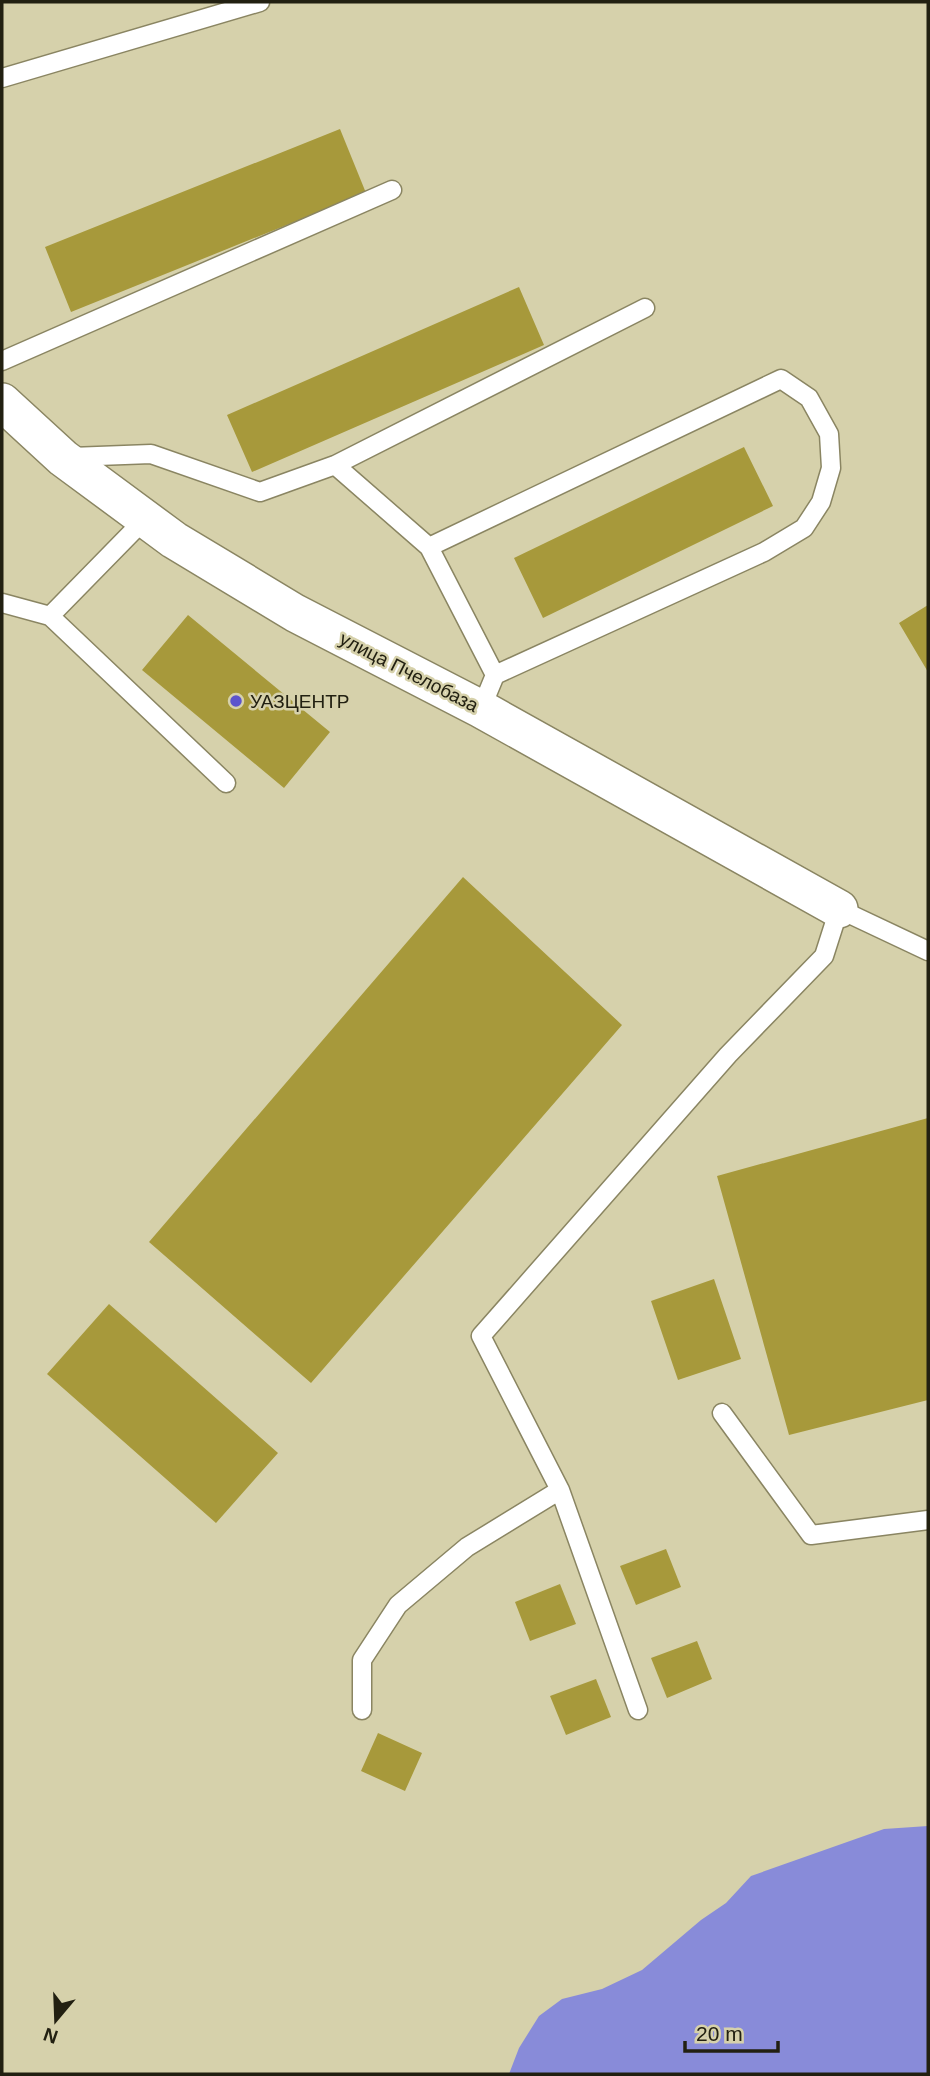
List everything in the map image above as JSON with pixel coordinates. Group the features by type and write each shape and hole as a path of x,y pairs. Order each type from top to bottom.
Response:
{"street":[{"name":"улица Пчелобаза","path":"2,402 63,458 174,540 295,613 481,709 839,909"}],"lane":[{"path":"2,78 260,2"},
{"path":"2,361 392,190"},
{"path":"63,458 151,454 260,492 335,466 645,308"},
{"path":"429,547 781,379 809,398 828,434 831,468 821,502 804,528 764,552 495,675 481,709"},
{"path":"335,466 429,547 495,675"},
{"path":"50,616 145,519"},
{"path":"2,603 50,616 226,783"},
{"path":"638,1710 560,1490 481,1336 728,1055 824,956 839,909 928,951"},
{"path":"722,1413 811,1535 928,1520"},
{"path":"362,1710 362,1660 398,1605 467,1547 560,1490"}],"shaded area":[{"path":"928,1826 928,2074 509,2074 519,2048 539,2016 562,1999 602,1989 642,1970 701,1920 726,1903 751,1876 884,1829"}],"building":[{"path":"340,129 366,193 71,312 45,247"},
{"path":"519,287 544,345 252,472 227,415"},
{"path":"744,447 773,506 543,618 514,558"},
{"path":"928,605 928,672 899,623"},
{"name":"УАЗЦЕНТР","path":"188,615 330,732 284,788 142,670"},
{"path":"463,877 622,1025 311,1383 149,1242"},
{"path":"928,1118 928,1400 789,1435 717,1176"},
{"path":"714,1279 741,1359 678,1380 651,1301"},
{"path":"109,1304 278,1453 216,1523 47,1374"},
{"path":"666,1549 681,1587 636,1605 620,1566"},
{"path":"560,1584 576,1624 530,1641 515,1602"},
{"path":"697,1641 712,1679 667,1698 651,1658"},
{"path":"596,1679 611,1717 566,1735 550,1696"},
{"path":"378,1733 422,1753 405,1791 361,1771"}],"place":[{"name":"УАЗЦЕНТР","path":"236,701"}]}
